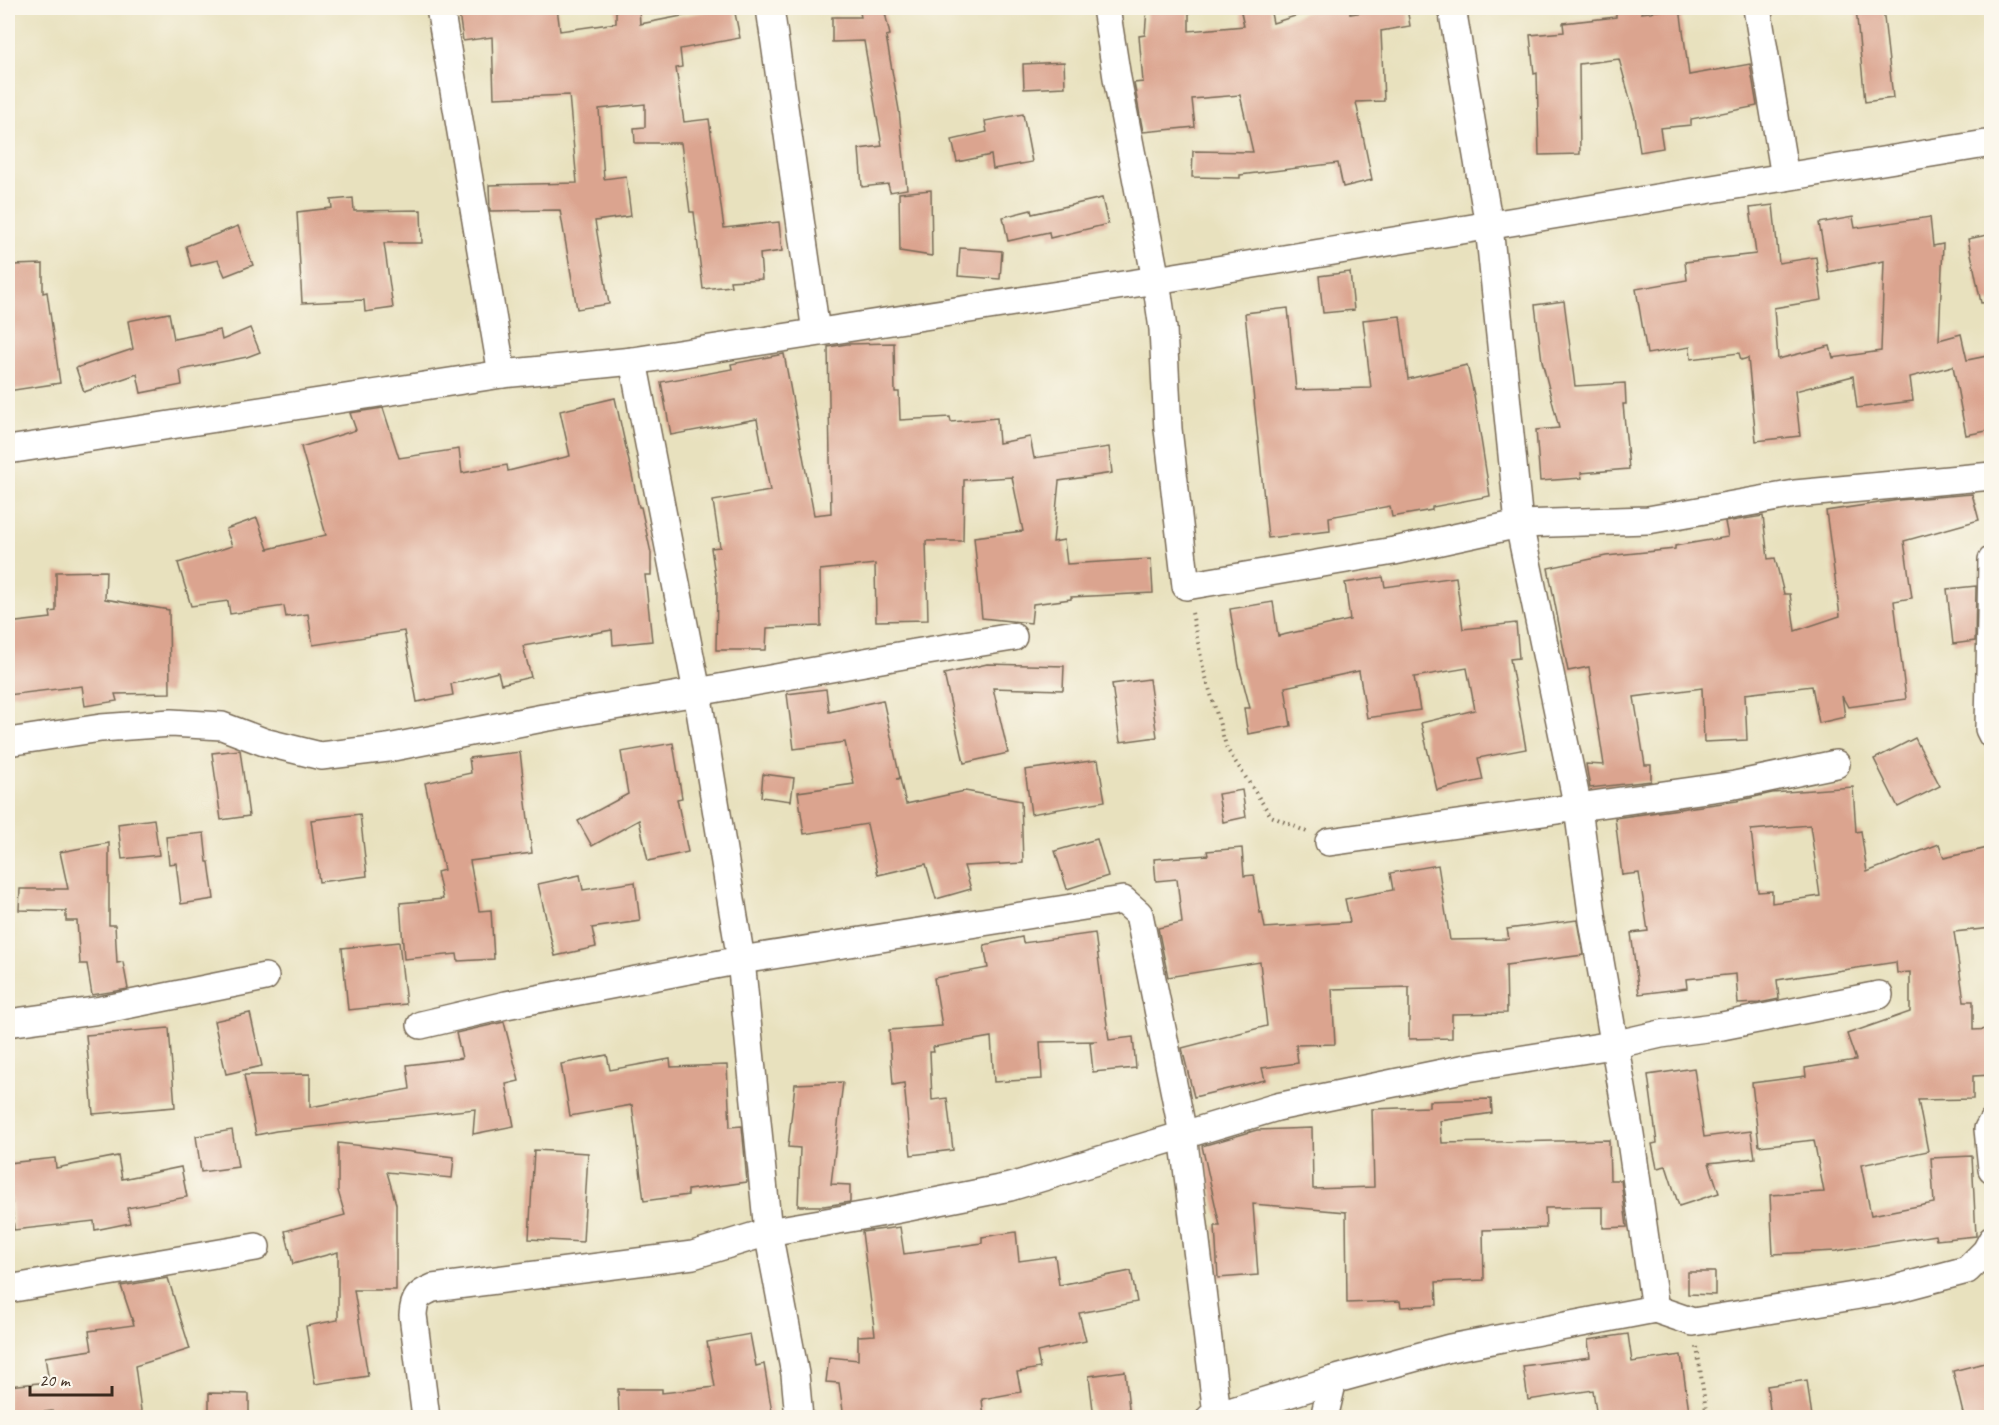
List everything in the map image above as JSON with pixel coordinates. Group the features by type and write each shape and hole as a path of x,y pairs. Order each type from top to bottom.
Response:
{"street":[{"path":"440,8 502,374"},
{"path":"770,8 816,332"},
{"path":"1106,8 1163,329 1168,429 1186,586 1394,551 1519,524 1648,520 1796,494 1992,476"},
{"path":"1452,8 1489,226 1519,524 1578,808 1593,921 1630,1134 1655,1309"},
{"path":"1757,8 1785,177"},
{"path":"8,450 502,374 633,361 1156,280 1992,144"},
{"path":"633,361 697,692 741,960 768,1232 795,1374 799,1418"},
{"path":"1992,560 1989,729 1992,735"},
{"path":"8,742 101,728 171,723 222,726 264,742 321,756 388,748 543,718 1013,637"},
{"path":"1329,842 1735,785 1836,764"},
{"path":"422,1025 506,1005 741,960 1123,900 1139,914 1184,1134 1214,1416 1450,1348 1655,1309 1693,1322 1891,1290 1967,1270 1986,1251 1992,1240"},
{"path":"8,1023 101,1010 265,977"},
{"path":"426,1418 413,1315 414,1303 420,1293 433,1288 693,1255 768,1232 1010,1187 1277,1107 1467,1068 1613,1045 1661,1034 1722,1026 1878,995"},
{"path":"1992,1122 1988,1129 1992,1169"},
{"path":"8,1289 256,1247"},
{"path":"1324,1418 1333,1380"}],"path":[{"path":"1186,586 1203,667 1227,749 1271,816 1329,842"},
{"path":"1693,1322 1707,1418"}],"building":[{"path":"498,8 557,8 560,31 616,23 616,8 639,8 640,24 723,8 734,8 740,38 680,49 682,67 676,68 684,122 709,119 724,228 779,222 782,251 760,254 762,279 730,281 731,286 703,289 694,212 690,212 681,143 635,143 634,128 645,127 645,104 599,109 604,179 626,176 631,216 595,221 609,304 577,309 560,210 490,211 489,185 577,183 569,95 494,98 492,37 463,41 459,13"},
{"path":"859,8 884,8 890,35 886,36 899,110 907,189 890,192 888,184 862,187 859,149 882,146 864,41 832,42 832,17 861,17"},
{"path":"1147,8 1189,8 1189,31 1244,26 1240,8 1270,8 1273,23 1320,8 1350,8 1350,14 1388,8 1407,8 1410,26 1381,31 1384,101 1356,102 1372,180 1343,187 1338,163 1240,175 1240,178 1192,177 1193,151 1253,152 1240,95 1192,99 1195,127 1143,132 1134,83 1143,82 1139,36 1145,35"},
{"path":"1616,8 1642,8 1641,13 1680,8 1689,75 1750,64 1757,106 1691,119 1691,125 1660,128 1663,148 1640,152 1635,117 1619,59 1579,64 1580,154 1539,155 1537,73 1534,74 1530,35 1564,32 1563,23 1616,17"},
{"path":"1856,8 1883,8 1893,98 1865,102"},
{"path":"1064,62 1065,87 1024,89 1023,64"},
{"path":"1023,114 1032,162 993,169 991,155 957,162 952,140 987,132 985,121"},
{"path":"931,190 932,256 900,251 899,193"},
{"path":"353,198 354,211 421,210 422,243 384,243 393,308 365,312 364,300 302,303 297,212 332,208 331,200"},
{"path":"1102,198 1108,224 1050,238 1049,232 1008,241 1003,217 1031,210 1032,214"},
{"path":"1773,205 1779,263 1816,257 1822,300 1774,308 1778,359 1830,346 1833,358 1881,351 1884,261 1828,272 1819,223 1853,217 1855,228 1930,217 1933,246 1943,244 1939,340 1961,334 1967,360 1992,355 1992,430 1966,435 1953,366 1910,377 1913,401 1857,408 1853,376 1795,391 1800,436 1756,441 1748,358 1741,360 1739,353 1691,359 1690,347 1647,354 1636,289 1687,280 1685,262 1756,254 1750,208"},
{"path":"238,226 253,265 225,276 218,260 191,266 186,246"},
{"path":"1992,234 1992,302 1981,303 1968,239"},
{"path":"960,248 1002,251 1000,279 958,276"},
{"path":"43,264 43,293 47,292 60,383 8,391 8,298 14,297 13,265"},
{"path":"1350,272 1354,310 1323,313 1319,276"},
{"path":"1564,301 1575,386 1625,383 1626,404 1623,404 1629,469 1581,473 1582,478 1540,481 1536,430 1559,428 1542,361 1535,305"},
{"path":"1288,308 1296,390 1371,388 1363,320 1400,316 1408,379 1467,365 1490,496 1392,517 1390,506 1329,517 1330,531 1268,538 1245,313"},
{"path":"169,313 174,339 220,330 222,340 250,328 260,352 247,357 180,370 182,385 141,393 137,374 84,392 76,368 133,349 128,321"},
{"path":"894,343 895,392 899,392 900,420 950,417 951,422 997,418 999,443 1030,437 1034,458 1109,447 1112,473 1059,481 1053,542 1064,540 1067,564 1151,559 1153,593 1071,597 1071,599 1033,604 1031,623 982,618 974,537 1023,531 1012,477 964,480 963,541 926,541 928,620 876,621 875,564 820,570 821,626 767,628 766,650 716,650 717,589 711,548 720,547 713,501 770,491 757,419 671,435 661,382 732,369 731,364 784,354 814,515 831,513 828,347 847,344"},
{"path":"615,398 651,553 651,575 645,575 652,641 613,645 612,630 523,646 531,677 501,684 498,672 451,684 453,695 417,702 404,631 313,645 308,614 286,617 284,606 230,614 228,601 191,606 178,563 232,546 226,529 257,518 268,549 326,535 301,447 356,430 350,413 383,408 399,458 459,449 462,473 507,465 508,471 570,456 560,411"},
{"path":"1972,494 1979,520 1904,541 1912,598 1894,601 1906,699 1848,707 1842,696 1845,717 1819,723 1812,686 1745,694 1747,740 1704,742 1702,688 1634,697 1645,765 1651,765 1651,781 1590,788 1586,764 1604,765 1589,667 1568,671 1548,568 1606,556 1675,549 1675,546 1728,537 1725,522 1763,516 1768,559 1775,558 1784,594 1790,594 1795,631 1840,616 1826,511 1899,500"},
{"path":"106,571 105,599 169,610 170,693 115,694 117,701 85,706 82,686 8,695 8,623 51,618 50,612 56,611 56,572"},
{"path":"1383,577 1385,587 1456,577 1463,629 1516,623 1519,658 1510,659 1526,749 1478,758 1483,780 1437,790 1421,723 1475,710 1467,668 1414,677 1420,710 1367,718 1359,671 1285,687 1291,726 1248,734 1244,708 1250,708 1239,666 1230,609 1273,602 1278,636 1350,620 1345,583"},
{"path":"1976,586 1975,641 1953,644 1947,589"},
{"path":"987,664 1064,666 1063,690 993,688 1008,753 964,763 944,674"},
{"path":"1149,679 1157,737 1120,742 1112,684"},
{"path":"826,689 829,712 883,700 900,778 896,779 900,779 906,804 965,791 1021,801 1023,863 964,866 971,889 936,899 926,864 878,875 867,824 804,834 798,792 854,784 845,742 794,749 787,694"},
{"path":"1915,738 1940,786 1898,807 1874,759"},
{"path":"673,743 682,798 677,799 688,852 648,861 639,820 592,846 578,821 628,794 621,752"},
{"path":"240,750 249,816 221,820 212,753"},
{"path":"520,752 532,853 470,861 479,911 491,910 494,959 458,961 457,954 404,959 400,903 443,899 437,872 444,870 425,783 471,773 469,758"},
{"path":"1098,760 1105,801 1031,814 1025,770"},
{"path":"763,774 794,778 791,801 761,797"},
{"path":"1853,787 1856,832 1861,831 1867,872 1939,844 1944,858 1992,847 1992,928 1954,932 1964,1001 1973,1001 1973,1030 1992,1029 1992,1075 1973,1076 1973,1099 1918,1100 1928,1151 1861,1165 1871,1215 1934,1203 1931,1158 1972,1156 1976,1236 1936,1240 1935,1235 1836,1251 1773,1254 1770,1195 1824,1192 1814,1140 1759,1146 1752,1083 1806,1076 1805,1068 1856,1060 1847,1034 1910,1012 1910,972 1897,973 1896,962 1777,980 1779,999 1759,1003 1738,1004 1736,974 1686,979 1687,988 1639,994 1631,933 1648,931 1639,873 1622,875 1615,818 1737,801 1772,793","holes":["1810,825 1820,896 1772,903 1772,891 1758,892 1751,830"]},
{"path":"1242,790 1246,817 1223,822 1218,794"},
{"path":"360,814 367,876 319,882 311,820"},
{"path":"154,819 159,855 122,859 118,824"},
{"path":"204,833 214,899 181,904 176,863 169,864 166,837"},
{"path":"1097,839 1108,876 1067,889 1055,851"},
{"path":"109,843 109,925 115,925 117,963 123,962 128,989 92,995 87,964 80,964 77,921 66,921 66,911 19,910 20,889 68,889 60,852"},
{"path":"1242,848 1244,876 1254,875 1260,913 1262,912 1265,928 1350,922 1345,899 1393,890 1390,873 1438,865 1450,940 1509,939 1507,929 1577,920 1583,955 1506,965 1507,1013 1452,1014 1452,1038 1409,1039 1409,987 1332,989 1335,1044 1296,1045 1298,1063 1262,1068 1265,1080 1194,1097 1182,1048 1267,1026 1260,962 1168,977 1158,928 1182,923 1177,879 1156,881 1154,859 1208,855 1207,851"},
{"path":"580,875 583,890 635,882 640,921 592,928 596,947 555,956 538,884"},
{"path":"1095,933 1109,1040 1133,1037 1136,1068 1093,1072 1090,1042 1098,1041 1040,1042 1042,1079 994,1082 991,1037 933,1047 934,1052 930,1052 932,1100 947,1098 953,1150 911,1155 904,1083 893,1085 889,1030 942,1026 934,978 988,968 984,945 1022,937 1023,943"},
{"path":"399,942 406,1004 348,1010 342,948"},
{"path":"250,1013 262,1066 226,1074 214,1021"},
{"path":"504,1022 519,1081 506,1084 514,1126 473,1134 475,1109 256,1135 244,1075 310,1074 310,1107 410,1089 407,1065 462,1058 456,1033"},
{"path":"169,1028 175,1107 93,1114 86,1035"},
{"path":"607,1055 610,1070 670,1059 671,1067 727,1065 730,1127 742,1126 747,1182 688,1190 688,1195 644,1201 632,1105 570,1116 561,1064"},
{"path":"1694,1068 1704,1137 1751,1131 1755,1158 1709,1163 1719,1193 1679,1206 1666,1166 1657,1168 1652,1144 1657,1143 1648,1075"},
{"path":"843,1082 831,1184 850,1185 850,1202 824,1206 798,1206 800,1148 788,1147 795,1084"},
{"path":"1491,1099 1492,1113 1440,1121 1442,1143 1609,1140 1610,1180 1621,1180 1627,1227 1603,1228 1603,1207 1545,1208 1546,1228 1483,1230 1484,1280 1436,1282 1437,1305 1401,1307 1400,1301 1347,1303 1346,1212 1253,1204 1258,1275 1218,1278 1215,1226 1220,1226 1202,1146 1257,1130 1312,1128 1313,1189 1374,1187 1372,1109 1429,1107 1429,1101"},
{"path":"232,1130 238,1167 201,1172 196,1136"},
{"path":"338,1143 454,1157 452,1178 387,1172 396,1204 396,1290 354,1290 368,1376 315,1384 306,1326 338,1320 338,1252 293,1264 285,1231 345,1215 338,1191"},
{"path":"534,1150 588,1153 583,1242 529,1239"},
{"path":"118,1156 122,1179 181,1167 187,1197 127,1208 130,1223 95,1230 94,1221 14,1230 8,1163 55,1158 56,1168"},
{"path":"900,1227 904,1254 982,1243 982,1237 1016,1232 1019,1261 1055,1256 1059,1285 1131,1271 1137,1302 1079,1313 1086,1341 1037,1352 1040,1368 1017,1372 1021,1392 982,1399 984,1418 844,1418 839,1383 826,1382 829,1357 858,1360 858,1336 875,1335 862,1232"},
{"path":"1688,1272 1715,1272 1715,1295 1688,1294"},
{"path":"168,1278 190,1349 135,1366 142,1418 53,1418 52,1411 8,1416 8,1386 49,1382 45,1357 92,1350 89,1331 134,1325 121,1286"},
{"path":"750,1334 756,1366 764,1364 773,1418 619,1416 618,1389 662,1389 662,1393 715,1387 707,1342"},
{"path":"1628,1334 1632,1362 1681,1355 1690,1418 1597,1418 1593,1390 1528,1400 1523,1366 1590,1357 1588,1340"},
{"path":"1988,1362 1992,1375 1992,1418 1964,1418 1953,1371"},
{"path":"1125,1371 1130,1418 1094,1418 1089,1376"},
{"path":"1807,1380 1812,1418 1771,1418 1767,1386"},
{"path":"209,1393 249,1394 249,1415 209,1414"}]}
